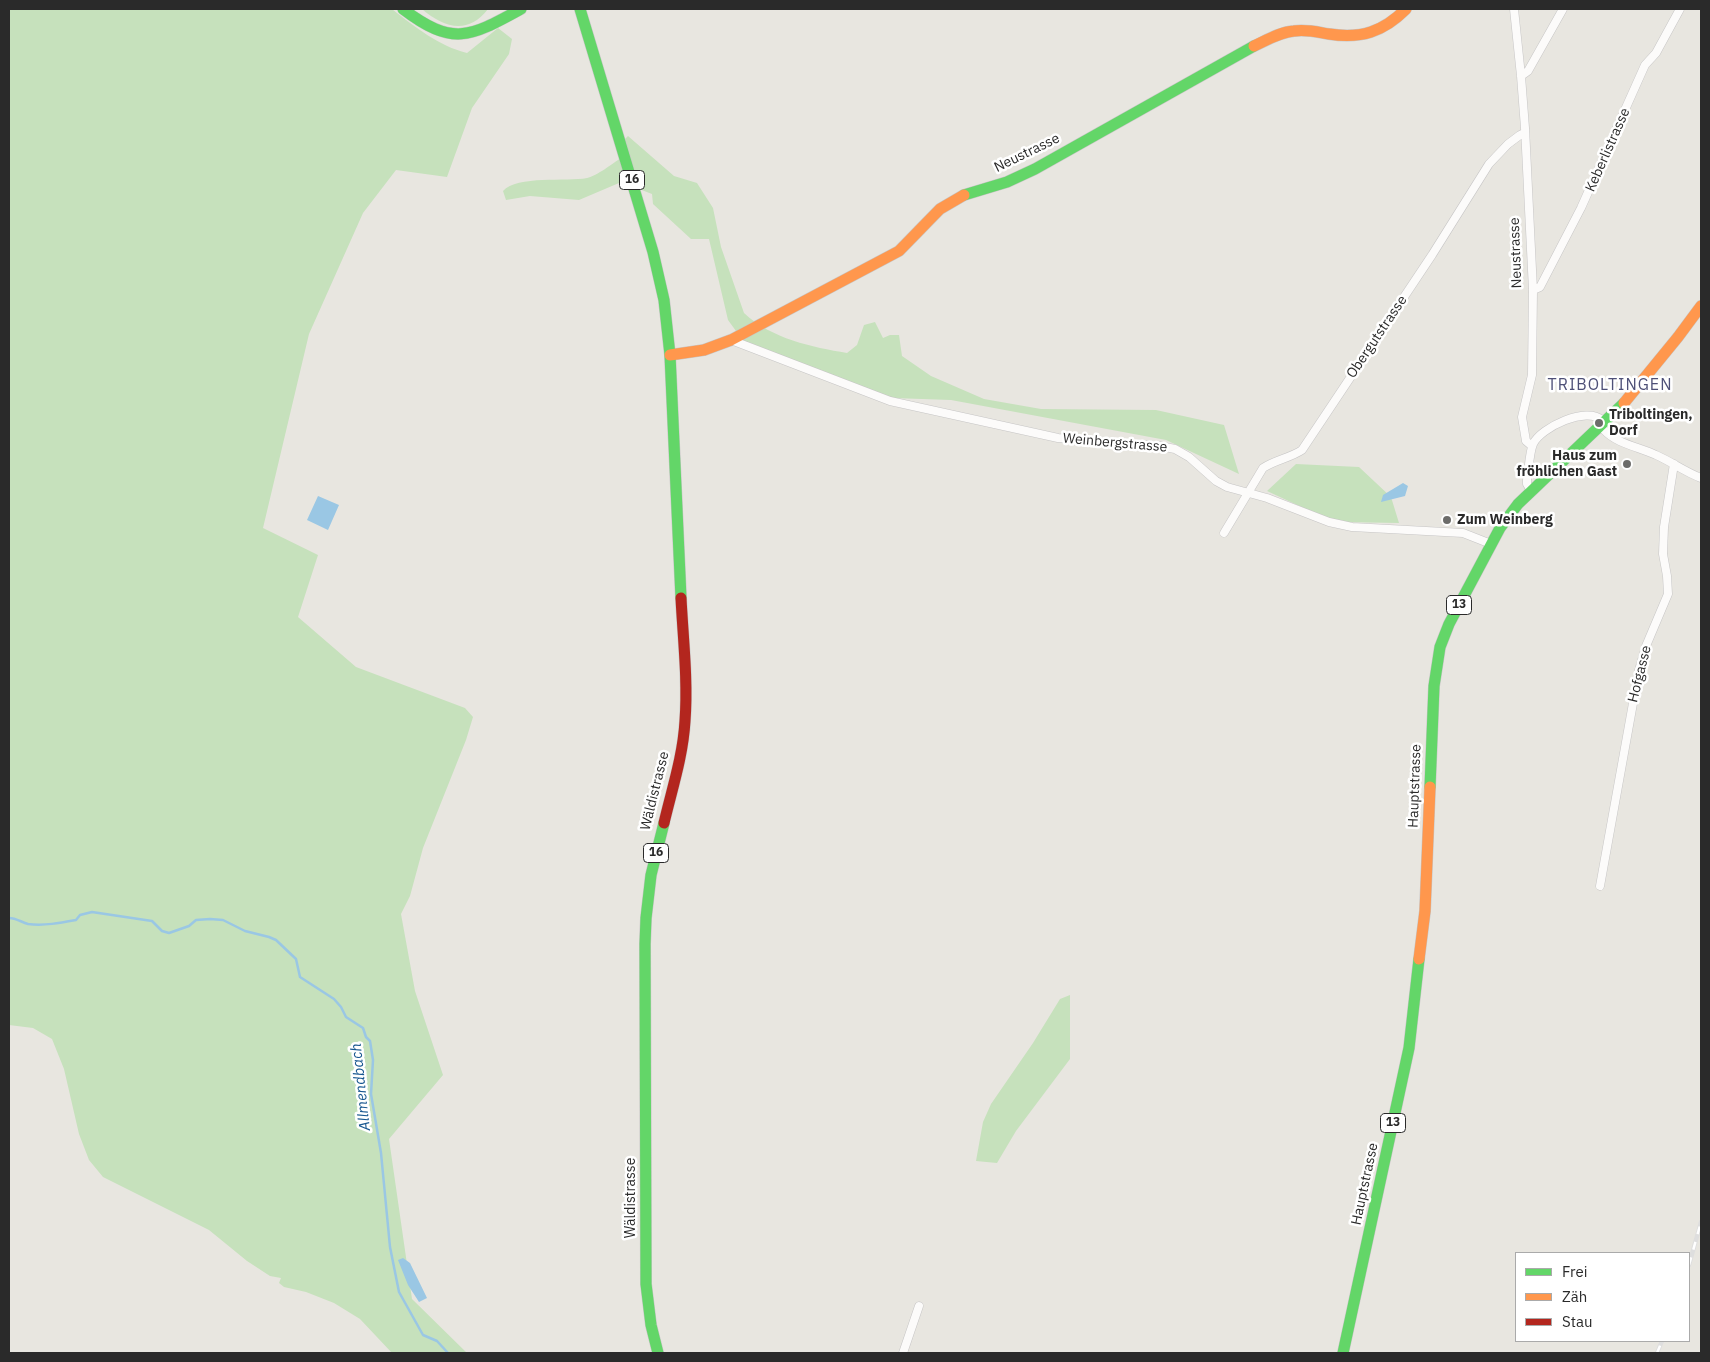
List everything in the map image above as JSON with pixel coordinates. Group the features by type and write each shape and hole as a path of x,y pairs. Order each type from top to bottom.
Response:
{"main road":[{"path":"403,9 427,27 438,32 454,35 475,32 520,9"},
{"name":"16","path":"580,9 653,252 664,300 670,355"},
{"name":"Neustrasse","path":"670,355 704,350 734,339 899,251 911,242 929,219 947,204 972,191 1007,182 1034,169 1157,99 1261,43 1285,32 1309,30 1351,36 1373,32 1387,27 1406,9"},
{"name":"Hauptstrasse","path":"1343,1353 1409,1048 1425,910 1436,669 1440,647 1449,624 1508,516 1603,425 1699,313"},
{"name":"Wäldistrasse","path":"658,1353 650,1325 646,1284 645,944 651,875 680,758 686,704 670,355"}],"street":[{"name":"Neustrasse","path":"1514,9 1521,76 1533,290 1532,375 1522,417 1526,441 1532,446"},
{"path":"1521,76 1528,71 1563,9"},
{"name":"Keberlistrasse","path":"1533,290 1540,287 1598,173 1646,65 1656,53 1680,9"},
{"name":"Obergutstrasse","path":"1224,533 1264,468 1302,450 1426,264 1489,164 1508,144 1524,133"},
{"name":"Weinbergstrasse","path":"734,339 890,401 1058,438 1160,446 1175,449 1189,457 1222,485 1266,498 1329,522 1352,527 1463,533 1491,544"},
{"path":"1532,492 1527,484 1532,446 1543,433 1566,419 1594,416 1602,420 1604,430 1616,440 1652,453 1689,474 1701,478"},
{"name":"Hofgasse","path":"1600,886 1639,670 1646,646 1668,594 1663,554 1664,527 1674,464"},
{"path":"902,1353 919,1306"}],"green space":[{"path":"9,9 392,9 437,41 467,53 498,28 512,39 509,54 472,108 447,177 396,170 363,213 309,334 263,528 318,555 298,617 356,667 465,708 473,717 466,740 423,848 410,896 401,914 415,991 443,1075 389,1139 412,1299 467,1353 392,1353 360,1319 334,1303 306,1292 284,1287 279,1283 281,1278 270,1276 247,1261 209,1230 103,1177 89,1160 79,1134 64,1069 52,1039 33,1028 9,1025"},
{"path":"422,9 488,9 472,23 456,26 439,21"},
{"path":"628,136 674,176 697,183 713,208 721,247 744,313 767,329 780,336 806,345 847,353 857,345 864,325 875,322 883,338 890,335 899,335 902,356 931,376 984,399 1041,409 1156,410 1224,425 1239,474 1166,440 951,400 893,398 744,342 728,320 709,239 691,239 653,204 652,194 639,189 625,139"},
{"path":"621,158 629,182 619,183 579,200 530,196 506,200 503,191 510,186 530,181 591,177"},
{"path":"1296,464 1359,467 1391,497 1399,523 1342,522 1323,517 1267,491"},
{"path":"1070,995 1070,1059 1016,1131 997,1163 976,1161 983,1122 991,1104 1033,1043 1060,999"}],"water":[{"path":"1403,483 1408,486 1405,496 1381,502 1383,495"},
{"path":"318,496 339,505 328,530 307,520"},
{"path":"403,1258 410,1263 427,1298 419,1302 408,1285 398,1260"}],"waterway":[{"name":"Allmendbach","path":"9,918 34,925 76,920 80,915 92,912 152,921 162,931 169,933 189,926 196,920 223,920 245,931 276,940 296,959 300,977 334,999 346,1017 363,1028 366,1037 370,1041 373,1060 371,1094 381,1153 390,1247 399,1292 423,1335 437,1341 448,1353"}],"railway":[{"path":"1690,1261 1701,1222"},
{"path":"1657,1353 1662,1342"}],"traffic: fast":[{"path":"403,9 435,29 462,34 488,26 521,9"},
{"path":"580,9 653,252 664,300 670,355 681,598"},
{"path":"964,195 1007,182 1035,169 1254,46"},
{"path":"1430,787 1434,686 1440,647 1449,624 1500,528 1518,504 1624,403"},
{"path":"658,1353 651,1325 646,1284 645,944 651,875 664,823"},
{"path":"1343,1353 1409,1048 1419,959"}],"traffic: slow":[{"path":"1254,46 1279,35 1298,30 1341,35 1371,32 1389,23 1406,9"},
{"path":"670,355 704,350 731,340 899,251 940,209 964,195"},
{"path":"1624,403 1701,306"},
{"path":"1419,959 1425,911 1430,787"}],"traffic: jam":[{"path":"664,823 680,760 685,721 686,675 681,598"}],"place":[{"name":"Triboltingen, Dorf","path":"1599,423"},
{"name":"Haus zum fröhlichen Gast","path":"1627,464"},
{"name":"Zum Weinberg","path":"1447,520"}],"district":[{"name":"TRIBOLTINGEN","path":"1610,385"}]}
